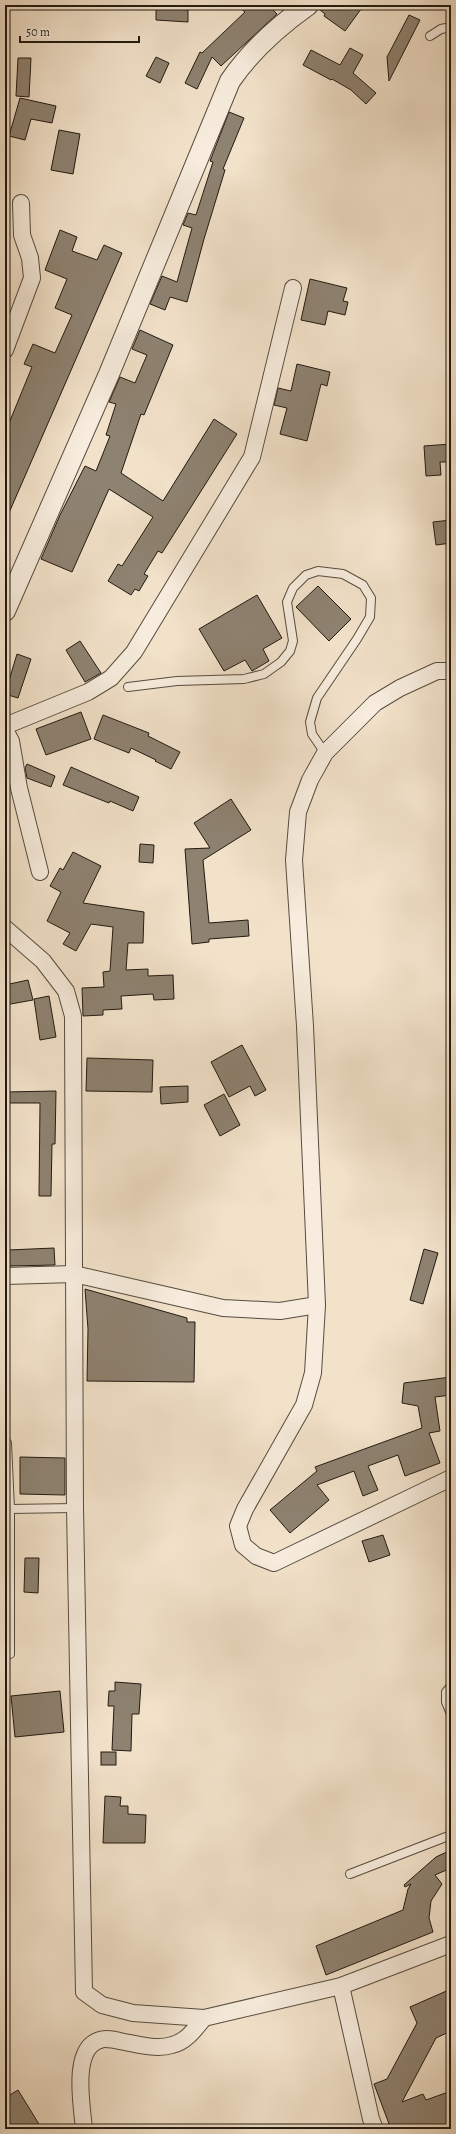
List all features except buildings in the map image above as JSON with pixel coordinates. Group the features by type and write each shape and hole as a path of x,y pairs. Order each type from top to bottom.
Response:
{"street":[{"path":"5,612 109,374 230,81 244,60 261,43 308,5"},
{"path":"5,350 32,278 30,258 22,235 21,203"},
{"path":"5,726 88,692 111,678 134,652 252,456 294,288"},
{"path":"451,671 437,671 400,688 375,703 325,752 310,780 298,812 294,860 305,1026 317,1305 313,1373 304,1405 245,1509 238,1526 243,1545 256,1556 274,1563 451,1478"},
{"path":"5,730 11,741 19,788 40,872"},
{"path":"5,928 43,962 66,991 73,1016 75,1508 84,1992 102,2005 133,2013 204,2018 341,1986 451,1944"},
{"path":"5,1276 74,1274 223,1308 280,1311 317,1305"},
{"path":"341,1986 371,2120 375,2129"},
{"path":"84,2129 81,2100 82,2060 89,2046 101,2039 156,2047 173,2045 188,2037 204,2018"}],"lane":[{"path":"430,36 441,29 451,27"},
{"path":"128,687 177,681 244,679 264,674 281,662 290,651 293,641 287,602 293,588 306,575 318,570 343,574 363,585 371,598 370,617 358,639 317,698 310,722 312,734 325,752"},
{"path":"7,1443 10,1509 10,1654"},
{"path":"10,1509 75,1508"},
{"path":"451,1686 446,1692 446,1702 451,1714"},
{"path":"350,1874 451,1835"}]}
